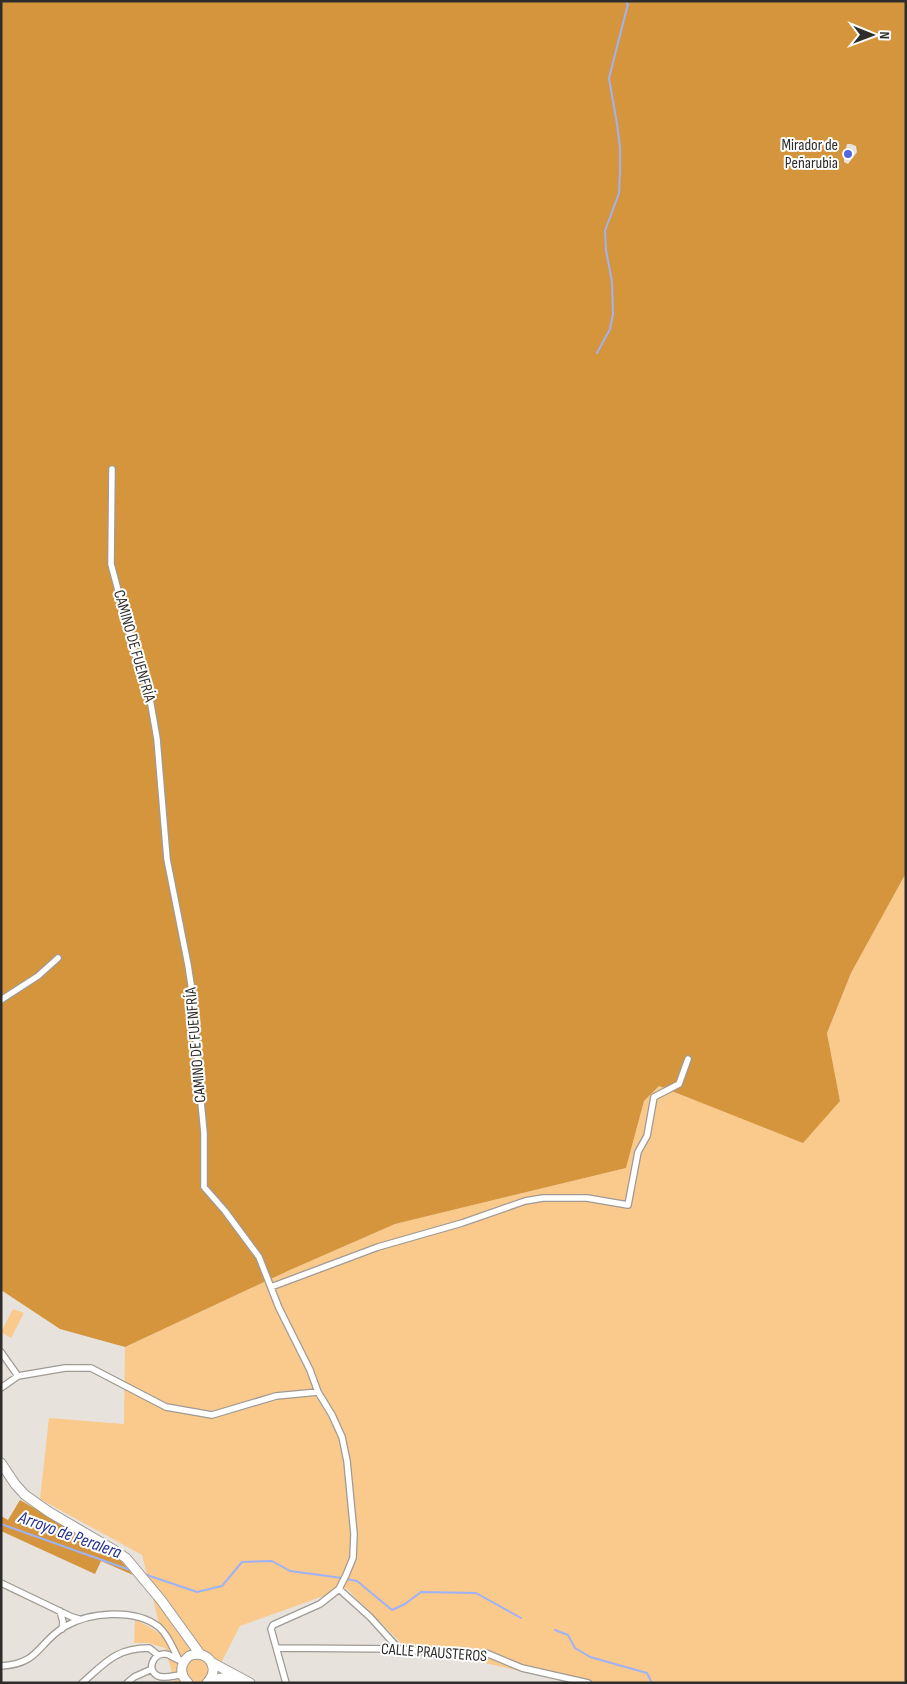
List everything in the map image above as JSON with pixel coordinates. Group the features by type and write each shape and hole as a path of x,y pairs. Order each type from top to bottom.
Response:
{"main road":[{"path":"1,1463 15,1484 25,1494 49,1512 126,1558 161,1600 200,1654 250,1683"},
{"path":"184,1632 188,1646 182,1666 185,1679"},
{"path":"184,1659 200,1654"},
{"path":"208,1682 214,1672 211,1662"},
{"path":"208,1682 222,1678 250,1683"}],"street":[{"name":"CAMINO DE FUENFRÍA","path":"112,469 111,564 137,662 146,676 157,739 167,859 194,1004 204,1133 204,1186 225,1211 258,1257 279,1308 310,1370 318,1392 332,1415 342,1437 347,1461 354,1534 353,1558 340,1586"},
{"path":"1,1000 38,976 58,958"},
{"path":"271,1287 378,1247 462,1223 525,1201 543,1198 587,1198 628,1205 638,1152 647,1136 654,1097 679,1084 688,1059"},
{"path":"1,1352 18,1376"},
{"path":"1,1388 18,1376 65,1368 91,1368 166,1407 212,1415 276,1396 318,1392"},
{"path":"1,1583 79,1619"},
{"path":"286,1683 272,1629 273,1625 320,1604 340,1586 399,1649"},
{"path":"60,1611 63,1622 62,1628"},
{"path":"1,1666 16,1665 29,1660 62,1628 79,1619 109,1614 132,1616 150,1622 159,1628 184,1659"},
{"path":"170,1644 169,1650 152,1662 152,1669 160,1677 185,1679"},
{"path":"82,1683 116,1654 126,1650 149,1648 161,1654 184,1659"},
{"name":"CALLE PRAUSTEROS","path":"277,1648 399,1649 448,1654 486,1653 522,1668 588,1683"},
{"path":"127,1683 134,1677 152,1669"}],"shaded area":[{"path":"1,1 906,1 906,873 851,973 827,1033 840,1101 803,1143 659,1086 644,1101 626,1168 395,1224 290,1270 125,1347 60,1329 1,1290","holes":["847,144 856,146 857,152 848,164 844,162 844,158"]},
{"path":"906,873 906,1683 573,1683 402,1644 346,1588 240,1626 222,1661 219,1683 175,1683 165,1648 148,1643 134,1643 135,1620 162,1635 142,1555 40,1499 49,1418 124,1424 125,1347 290,1270 395,1224 626,1168 644,1101 659,1086 803,1142 840,1101 827,1033 851,973"},
{"path":"13,1309 24,1313 11,1338 1,1332"},
{"path":"20,1500 117,1556 133,1575 101,1561 95,1574 1,1531 1,1516 8,1520"}],"waterway":[{"path":"597,353 610,329 613,314 612,282 606,250 605,231 619,193 620,147 609,78 628,4 625,1"},
{"name":"Arroyo de Peralera","path":"1,1524 130,1570"},
{"path":"144,1574 197,1592 222,1586 242,1562 272,1561 290,1571 342,1578"},
{"path":"346,1579 357,1581 392,1610 405,1604 421,1592 476,1593 521,1618"},
{"path":"555,1630 568,1635 575,1648 590,1657 647,1673 652,1683"}],"place":[{"name":"Mirador de Peñarubia","path":"848,154"}]}
